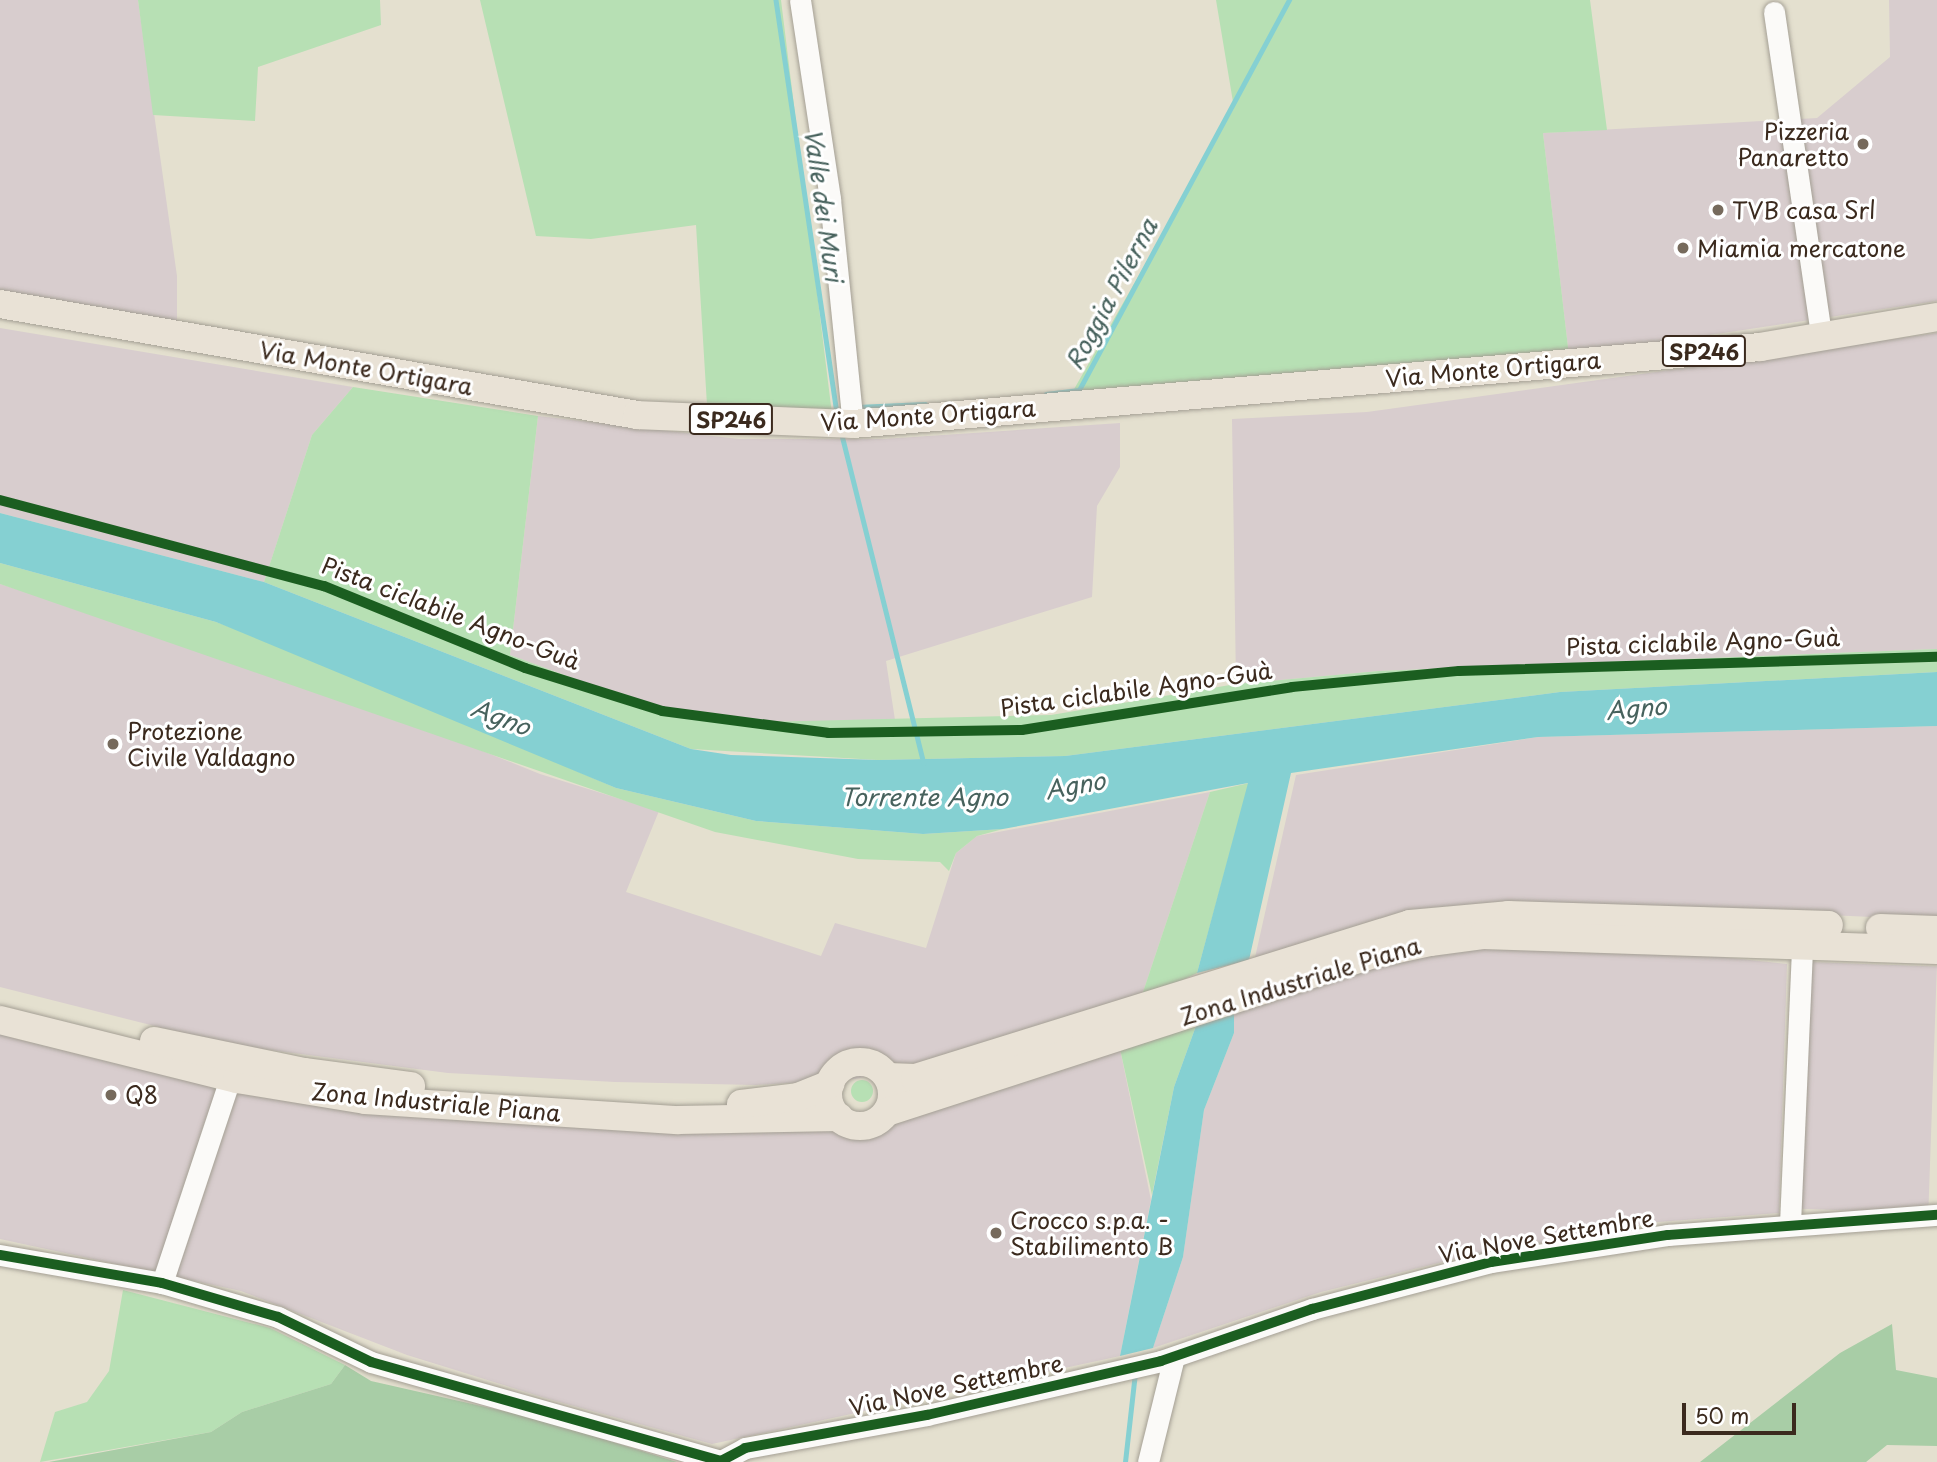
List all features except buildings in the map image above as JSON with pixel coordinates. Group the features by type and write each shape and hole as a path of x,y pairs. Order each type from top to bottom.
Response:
{"main road":[{"name":"Via Monte Ortigara","path":"0,304 637,415 853,424 1821,337 1937,317"},
{"name":"Zona Industriale Piana","path":"887,1112 1213,995 1272,964 1350,939 1458,917 1937,930"},
{"name":"Zona Industriale Piana","path":"888,1077 915,1078 1213,995 1255,992 1374,954 1483,935 1937,950"},
{"name":"Zona Industriale Piana","path":"0,1000 125,1035 304,1072 431,1089 738,1104 798,1097 830,1084"},
{"name":"Zona Industriale Piana","path":"0,1020 230,1078 365,1100 549,1114 839,1117"},
{"path":"855,1062 874,1064 888,1077 893,1094 887,1112 859,1126 839,1117 829,1102 830,1084 855,1062"}],"street":[{"path":"800,0 830,199 853,424"},
{"path":"1774,12 1821,337"},
{"path":"1790,1224 1802,944"},
{"path":"162,1283 230,1078"},
{"name":"Via Nove Settembre","path":"0,1255 162,1283 278,1317 371,1362 723,1462 745,1448 1167,1359 1312,1309 1491,1262 1590,1244 1790,1224 1937,1215"},
{"path":"1148,1462 1167,1359"}],"shaded area":[{"path":"0,0 138,0 177,276 177,326 0,296"},
{"path":"1889,0 1937,0 1937,301 1569,356 1543,133 1817,118 1890,57"},
{"path":"0,328 353,387 312,435 264,582 0,513"},
{"path":"1937,333 1937,649 1379,671 1236,684 1232,419 1367,412"},
{"path":"538,416 739,439 883,439 1120,423 1120,467 1097,506 1092,597 886,661 895,720 757,722 646,705 510,655"},
{"path":"0,584 299,677 540,774 659,811 626,892 821,956 835,923 926,948 956,853 977,836 1210,792 1140,1001 934,1063 855,1079 756,1085 615,1082 448,1073 230,1045 0,987"},
{"path":"1937,726 1937,920 1807,914 1254,962 1296,775 1538,737"},
{"path":"1469,948 1666,951 1787,964 1779,1213 1658,1222 1471,1255 1321,1292 1153,1348 1183,1257 1204,1110 1234,1033 1234,1011 1376,967"},
{"path":"1809,962 1937,966 1928,1213 1800,1209"},
{"path":"0,1034 163,1074 832,1125 985,1095 1120,1049 1151,1200 1120,1356 712,1444 545,1398 407,1355 241,1291 0,1239"}],"green space":[{"path":"138,0 380,0 381,25 258,67 255,121 153,115"},
{"path":"480,0 781,0 832,414 707,405 696,225 591,239 536,236"},
{"path":"1216,0 1590,0 1607,130 1543,133 1569,356 1074,402 1073,391 1234,108"},
{"path":"353,387 538,416 510,655 646,705 757,722 1051,715 1236,684 1379,671 1937,649 1937,672 1560,692 1065,756 878,760 691,749 264,582 312,435"},
{"path":"0,563 216,622 311,657 616,788 756,821 923,834 1003,829 977,836 956,853 949,871 940,862 858,859 715,832 0,584"},
{"path":"1249,783 1197,973 1140,1001 1210,792"},
{"path":"1197,1023 1174,1087 1152,1195 1120,1049"},
{"path":"862,1080 870,1083 873,1091 870,1099 862,1102 854,1099 851,1091 854,1083"},
{"path":"123,1290 270,1328 345,1365 331,1384 242,1412 211,1432 40,1462 55,1412 87,1402 109,1371"},
{"path":"1892,1324 1896,1370 1937,1378 1937,1446 1887,1445 1866,1462 1700,1462 1840,1353"},
{"path":"345,1365 371,1381 539,1419 677,1462 49,1462 211,1432 242,1412 331,1384"}],"water":[{"name":"Torrente Agno","path":"0,513 264,582 691,749 731,755 878,760 1065,756 1560,692 1937,672 1937,726 1538,737 1291,773 1249,960 1197,973 1248,783 1003,829 923,834 756,821 616,788 216,622 0,563"},
{"path":"1234,1011 1234,1033 1204,1110 1183,1257 1153,1348 1120,1356 1174,1087 1197,1023"}],"waterway":[{"name":"Valle dei Muri","path":"776,0 837,415"},
{"name":"Roggia Pilerna","path":"1046,394 1079,390 1289,0"},
{"name":"Roggia Pilerna","path":"857,407 925,404"},
{"name":"Valle dei Muri","path":"842,435 924,763"},
{"path":"1125,1462 1135,1373"}],"cycle path":[{"name":"Pista ciclabile Agno-Guà","path":"0,500 324,586 525,668 662,711 828,733 1022,730 1292,687 1459,671 1937,657"},
{"path":"0,1255 162,1283 278,1317 371,1362 721,1461 745,1448 927,1415 1161,1361 1312,1309 1491,1262 1668,1235 1937,1215"}],"place":[{"name":"Pizzeria Panaretto","path":"1863,144"},
{"name":"TVB casa Srl","path":"1718,210"},
{"name":"Miamia mercatone","path":"1683,248"},
{"name":"Protezione Civile Valdagno","path":"113,744"},
{"name":"Q8","path":"111,1095"},
{"name":"Crocco s.p.a. - Stabilimento B","path":"996,1233"}],"water label":[{"name":"Agno","path":"1636,708"},
{"name":"Agno","path":"501,717"},
{"name":"Agno","path":"1075,785"}]}
